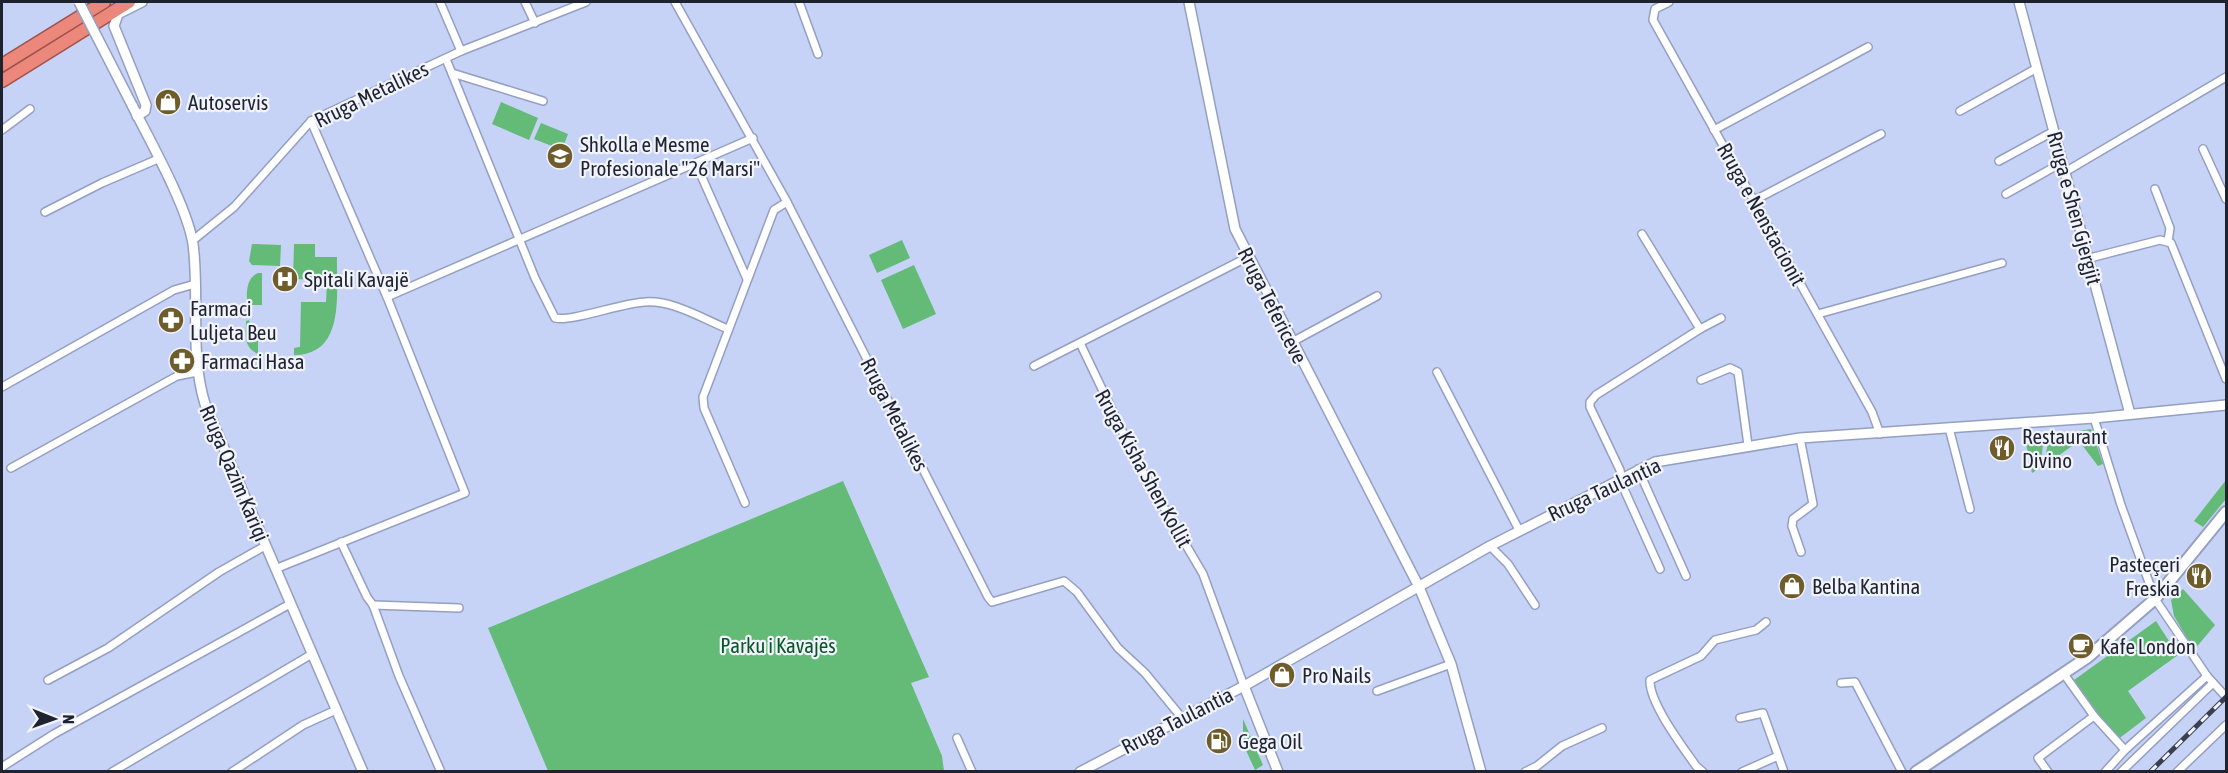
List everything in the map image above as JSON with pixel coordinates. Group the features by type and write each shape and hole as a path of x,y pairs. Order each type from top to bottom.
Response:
{"highway":[{"path":"2,65 104,2"},
{"path":"2,81 129,2"}],"main road":[{"path":"1917,771 2064,674 2155,599 2226,512"}],"street":[{"name":"Rruga Qazim Kariqi","path":"79,2 132,105 182,211 192,241 197,372 205,404 363,771"},
{"path":"137,116 145,111 146,105 114,26 118,14 142,2"},
{"path":"440,2 461,51"},
{"path":"525,2 535,23"},
{"name":"Rruga Metalikes","path":"192,241 234,207 311,121 461,51 586,2"},
{"name":"Rruga Metalikes","path":"675,2 787,202 988,597 992,602 1064,581 1077,592 1113,643 1144,673 1182,718"},
{"path":"800,2 818,54"},
{"name":"Rruga Tefericeve","path":"1189,2 1230,213 1242,244 1419,587 1451,664 1481,771"},
{"name":"Rruga e Nenstacionit","path":"1669,2 1655,9 1653,20 1872,412 1880,434"},
{"name":"Rruga e Shen Gjergjit","path":"2019,2 2090,258 2130,414"},
{"path":"1714,130 1868,46"},
{"path":"446,59 550,313 555,318 569,318 611,306 652,302 673,306 728,329"},
{"path":"1960,111 2037,68"},
{"path":"452,73 543,101"},
{"path":"2006,194 2064,167 2226,77"},
{"path":"2,130 30,109"},
{"path":"275,569 465,493 387,297 311,121"},
{"path":"1999,161 2054,130"},
{"path":"1755,200 1881,135"},
{"path":"387,297 521,241 753,138"},
{"path":"2203,149 2226,199"},
{"path":"45,212 102,183 158,159"},
{"path":"696,164 747,279"},
{"path":"2155,189 2170,228 2168,241"},
{"path":"745,503 703,402 704,391 774,210 787,202"},
{"path":"1642,234 1700,329"},
{"path":"2090,258 2160,240 2168,241 2174,248 2226,379"},
{"path":"1034,366 1250,256"},
{"path":"1818,314 2002,263"},
{"path":"2,387 174,290 195,284"},
{"path":"1292,342 1377,296"},
{"path":"1660,569 1590,402 1596,395 1721,318"},
{"name":"Rruga Kisha Shen Kollit","path":"1080,343 1136,460 1203,574 1278,771"},
{"path":"1701,380 1730,368 1738,372 1748,445"},
{"path":"11,468 177,376 197,372"},
{"path":"1437,372 1519,530"},
{"name":"Rruga Taulantia","path":"1080,771 1244,686 1519,530 1621,477 1673,457 1800,438 2094,418 2226,405"},
{"path":"2094,418 2121,505 2155,599 2207,676 2226,697"},
{"path":"1948,428 1970,509"},
{"path":"1800,438 1813,504 1793,519 1792,525 1801,552"},
{"path":"1638,469 1686,576"},
{"path":"341,542 367,597 374,605 399,676 441,771"},
{"path":"48,680 108,648 219,572 265,546"},
{"path":"1490,546 1508,564 1535,605"},
{"path":"2,766 64,728 290,604"},
{"path":"374,605 459,608"},
{"path":"1703,771 1696,766 1661,711 1651,690 1650,680 1701,657 1714,640 1756,630 1766,622"},
{"path":"112,771 312,654"},
{"path":"1377,691 1451,664"},
{"path":"2064,674 2094,716 2125,750"},
{"path":"2105,771 2207,676"},
{"path":"1841,683 1855,682 1902,771"},
{"path":"2121,771 2213,683"},
{"path":"232,771 303,725 336,710"},
{"path":"1740,718 1762,713 1784,771"},
{"path":"2048,771 2038,758 2094,716"},
{"path":"2177,771 2226,725"},
{"path":"1525,771 1537,766 1562,746 1602,728"},
{"path":"957,738 972,771"},
{"path":"1742,771 1778,756"}],"green space":[{"path":"501,102 538,118 529,140 492,124"},
{"path":"541,123 568,134 562,150 534,139"},
{"path":"902,240 910,258 877,273 869,255"},
{"path":"252,244 281,245 280,266 252,265 249,261"},
{"path":"294,244 315,244 315,257 337,257 337,304 335,320 323,345 311,352 294,355 294,348 300,347 301,302 326,302 327,280 293,279"},
{"path":"914,265 936,314 903,329 881,280"},
{"path":"258,273 262,273 262,305 251,305 249,312 248,284"},
{"path":"249,320 251,329 258,329 258,354 250,348 246,340 246,321"},
{"path":"2091,429 2103,464 2098,466 2079,441 2044,466 2049,436"},
{"path":"2044,436 2040,468 2032,473 2025,439"},
{"path":"2226,480 2226,499 2203,527 2194,521"},
{"name":"Parku i Kavajës","path":"843,481 929,677 911,683 942,756 944,771 548,771 488,628"},
{"path":"2183,589 2215,625 2194,650 2174,616 2171,600"},
{"path":"2156,621 2178,655 2128,691 2146,718 2117,740 2074,680"},
{"path":"1243,719 1263,765 1255,770 1243,744"}],"railway":[{"path":"2150,772 2226,697"}],"place":[{"name":"Autoservis","path":"168,102"},
{"name":"Shkolla e Mesme Profesionale \"26 Marsi\"","path":"560,156"},
{"name":"Spitali Kavajë","path":"285,279"},
{"name":"Farmaci Luljeta Beu","path":"171,320"},
{"name":"Farmaci Hasa","path":"182,361"},
{"name":"Restaurant Divino","path":"2002,448"},
{"name":"Pasteçeri Freskia","path":"2199,576"},
{"name":"Belba Kantina","path":"1792,586"},
{"name":"Kafe London","path":"2081,646"},
{"name":"Pro Nails","path":"1282,675"},
{"name":"Gega Oil","path":"1219,741"}]}
